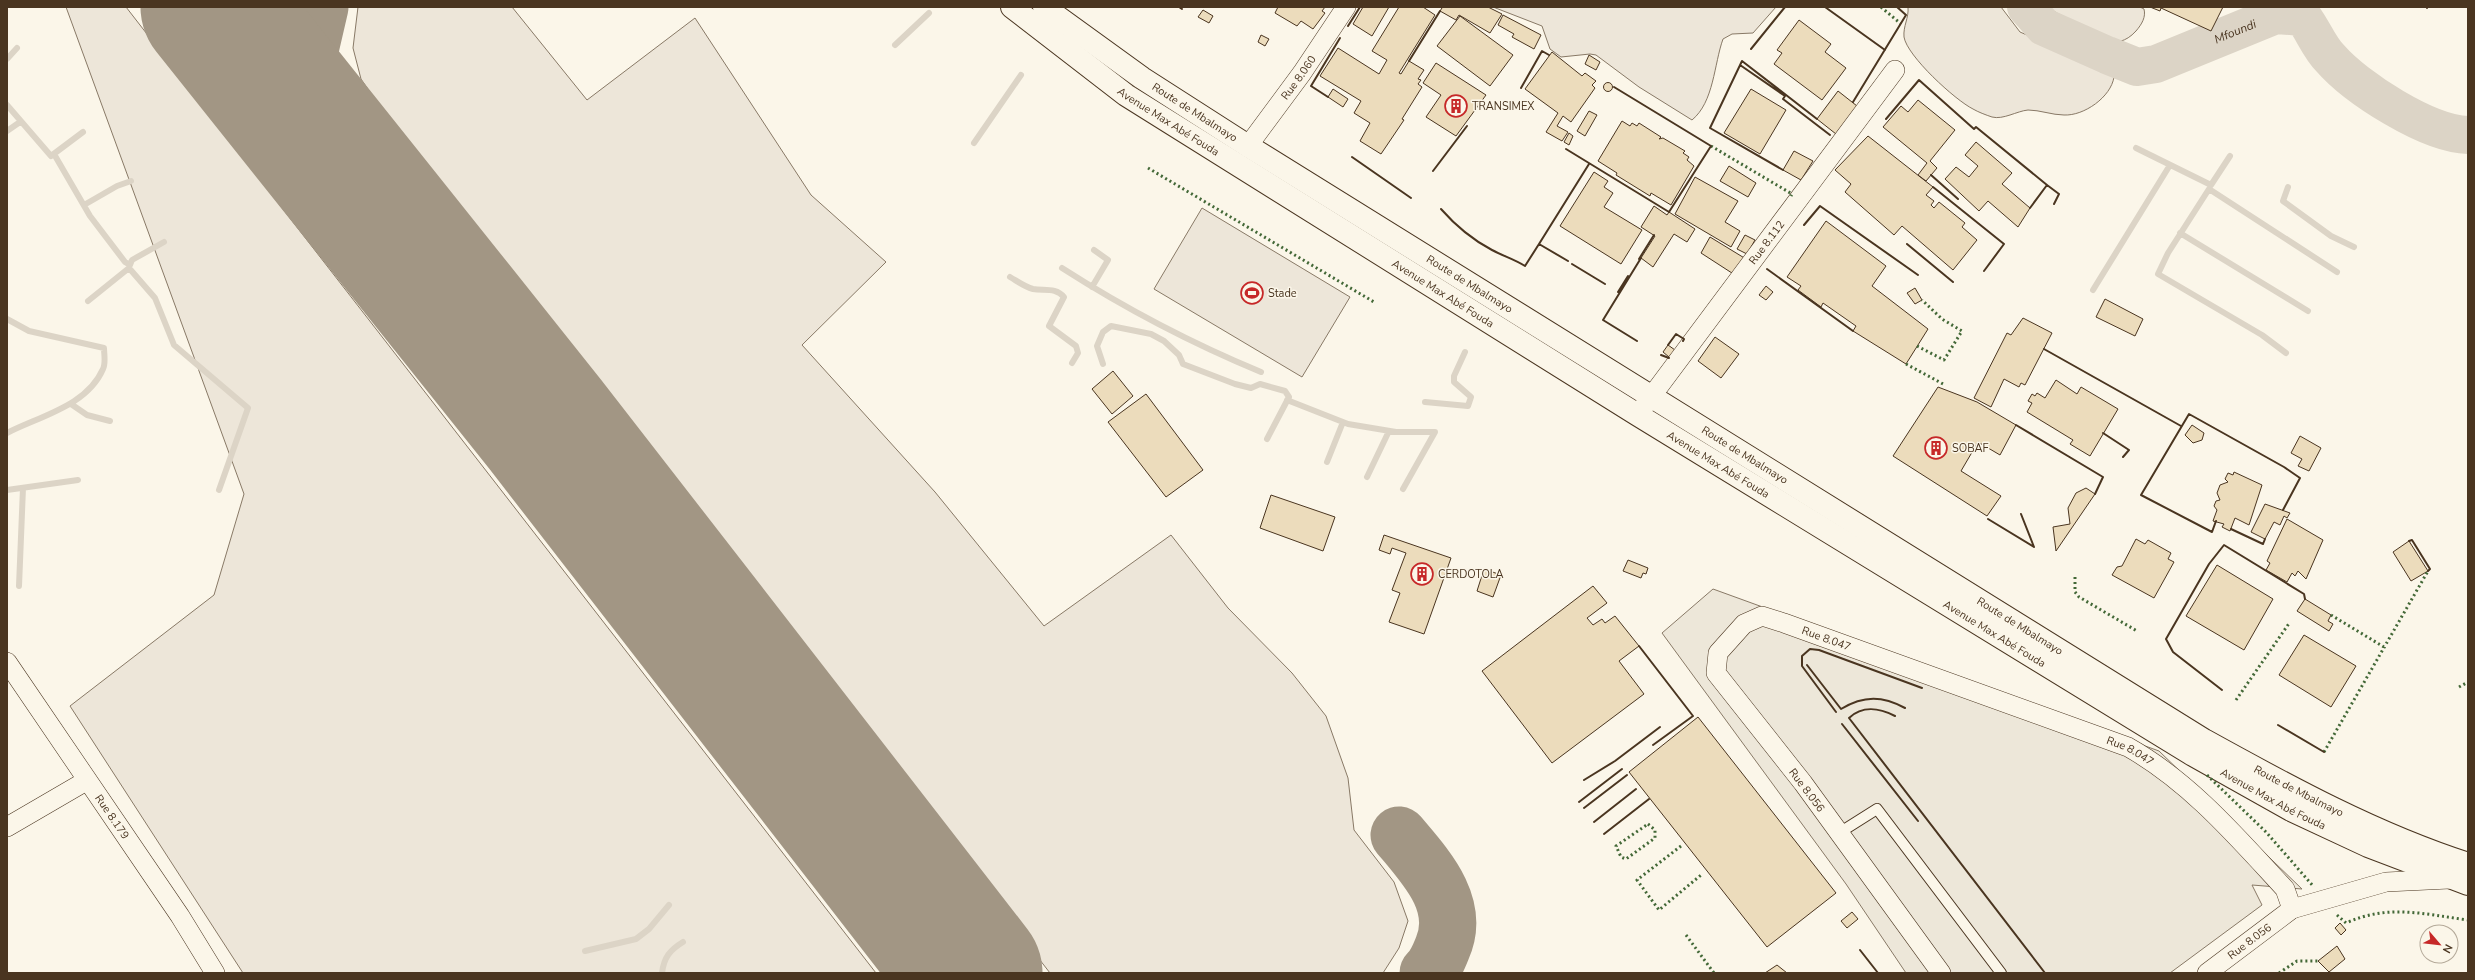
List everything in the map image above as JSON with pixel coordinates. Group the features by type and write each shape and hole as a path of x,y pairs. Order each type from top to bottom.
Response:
{"highway":[{"name":"Avenue Max Abé Fouda","path":"1012,7 1126,95 1638,415 2193,755 2291,810 2368,846 2459,881"},
{"name":"Route de Mbalmayo","path":"1044,7 1142,78 1248,146 1650,398 2204,740 2300,793 2383,831 2468,864"}],"street":[{"name":"Rue 8.060","path":"1248,146 1302,73 1346,7"},
{"name":"Rue 8.112","path":"1638,415 1895,70"},
{"name":"Rue 8.056","path":"1762,616 1744,624 1718,653 1716,673 1803,783 1941,973"},
{"name":"Rue 8.047","path":"1762,616 2128,747 2155,762 2195,795 2285,889 2292,909"},
{"name":"Rue 8.179","path":"7,662 86,781 180,916 215,973"},
{"path":"7,827 86,781"},
{"path":"2292,909 2386,882 2459,881"},
{"name":"Rue 8.056","path":"2207,973 2292,909"}],"lane":[{"path":"1839,833 1877,809 2001,973"}],"shaded area":[{"path":"66,7 126,7 876,973 243,973 70,706 214,595 244,494"},
{"path":"358,7 512,7 587,100 695,18 811,195 886,262 802,345 935,492 1044,626 1171,535 1228,608 1292,673 1326,716 1348,778 1354,830 1394,882 1408,921 1399,948 1383,973 1050,973 395,129 361,79 353,48"},
{"path":"1493,7 1776,7 1753,33 1732,34 1723,39 1709,93 1705,103 1692,120 1639,87 1596,55 1590,54 1561,57 1550,49 1542,26"},
{"path":"1908,7 2001,7 2020,32 2107,70 2114,77 2112,84 2108,92 2102,98 2088,109 2080,112 2060,115 2028,110 1996,118 1992,117 1973,109 1955,97 1922,66 1907,45 1904,37"},
{"path":"2048,7 2140,7 2144,9 2144,15 2140,26 2128,38 2113,42 2098,37"},
{"name":"Stade","path":"1202,208 1350,297 1302,377 1154,289"},
{"path":"1713,589 2159,751 2302,889 2252,885 2262,905 2170,973 1906,973 1846,884 1662,633"}],"building":[{"path":"1278,7 1325,7 1322,11 1325,13 1313,29 1301,21 1297,26 1275,13"},
{"path":"1363,7 1389,7 1372,36 1353,24"},
{"path":"1399,7 1423,7 1435,15 1399,73 1401,74 1409,61 1424,70 1418,79 1421,80 1418,84 1422,87 1402,119 1404,120 1381,154 1360,141 1370,123 1354,113 1361,101 1320,76 1338,48 1379,74 1387,60 1372,51"},
{"path":"1440,7 1488,7 1502,14 1490,33 1459,15 1456,20 1440,11 1442,8"},
{"path":"2150,7 2223,7 2211,31 2161,8 2160,11"},
{"path":"1203,10 1213,16 1209,23 1198,17"},
{"path":"1503,15 1541,35 1534,49 1512,37 1514,34 1498,25"},
{"path":"1460,16 1513,55 1490,86 1437,46"},
{"path":"1799,20 1831,44 1825,52 1846,68 1822,100 1774,64 1782,53 1777,50"},
{"path":"1261,35 1269,39 1265,46 1258,42"},
{"path":"1552,52 1582,76 1585,73 1596,81 1592,85 1595,88 1571,122 1563,116 1557,126 1568,132 1562,141 1546,132 1558,113 1525,89"},
{"path":"1589,55 1600,62 1596,70 1585,64"},
{"name":"TRANSIMEX","path":"1436,63 1486,95 1456,136 1426,117 1441,95 1423,83"},
{"path":"1606,83 1610,83 1612,87 1610,91 1606,91 1604,89 1604,85"},
{"path":"1333,89 1348,99 1343,107 1328,97"},
{"path":"1751,89 1786,110 1760,154 1724,133"},
{"path":"1838,91 1857,106 1836,134 1817,119"},
{"path":"1918,100 1955,130 1930,161 1937,168 1926,181 1918,175 1927,163 1883,127 1901,106 1908,112"},
{"path":"1589,111 1597,115 1585,136 1577,131"},
{"path":"1622,121 1630,126 1632,123 1637,126 1639,123 1661,137 1659,139 1663,138 1685,151 1683,153 1689,157 1687,160 1694,166 1671,205 1651,193 1650,196 1616,175 1617,173 1598,161"},
{"path":"1569,133 1573,136 1569,145 1564,142"},
{"path":"1868,136 1933,187 1926,195 1934,201 1931,205 1934,208 1939,202 1965,223 1962,227 1977,240 1953,270 1902,226 1894,235 1845,192 1851,184 1835,170"},
{"path":"1976,142 2012,173 2002,184 2030,208 2018,227 1988,201 1979,211 1945,179 1956,167 1969,177 1978,166 1965,155"},
{"path":"1794,151 1813,161 1801,180 1783,170"},
{"path":"1729,166 1756,183 1748,197 1720,181"},
{"path":"1594,172 1608,181 1604,187 1613,193 1604,207 1642,230 1621,264 1560,226"},
{"path":"1695,177 1738,201 1725,222 1740,231 1731,247 1675,214"},
{"path":"1654,206 1667,215 1669,212 1695,229 1687,242 1674,234 1653,267 1641,258 1655,236 1641,227"},
{"path":"1826,221 1886,266 1872,286 1928,329 1906,364 1853,331 1856,326 1823,303 1821,307 1798,290 1801,286 1787,277"},
{"path":"1745,235 1755,240 1747,254 1737,249"},
{"path":"1710,237 1746,259 1735,275 1701,253"},
{"path":"1766,286 1773,292 1766,300 1759,295"},
{"path":"1915,288 1922,300 1915,304 1907,293"},
{"path":"2105,299 2143,319 2135,336 2096,317"},
{"path":"2023,318 2052,333 2025,385 2021,383 2019,387 2004,379 1991,407 1974,398 2007,333 2011,335"},
{"path":"1715,337 1739,354 1721,378 1698,361"},
{"path":"1668,345 1675,350 1669,357 1663,352"},
{"path":"1113,371 1133,396 1112,414 1092,389"},
{"path":"2056,380 2077,394 2081,387 2118,409 2090,456 2070,444 2073,440 2027,412 2032,403 2028,401 2032,394 2035,396 2037,393 2045,398"},
{"name":"SOBAF","path":"1938,387 1977,402 2016,425 2000,455 1978,442 1961,471 2001,496 1987,516 1893,456"},
{"path":"1146,394 1203,470 1166,497 1108,422"},
{"path":"2192,425 2204,433 2202,440 2193,443 2185,435"},
{"path":"2300,436 2321,448 2309,471 2298,466 2302,459 2291,453"},
{"path":"2234,472 2262,485 2249,525 2235,518 2230,531 2222,527 2224,524 2213,521 2217,510 2214,506 2216,501 2220,500 2217,493 2220,485 2228,482 2225,479 2228,473 2233,475"},
{"path":"2086,488 2095,494 2056,551 2053,527 2070,524 2068,508 2076,493"},
{"path":"1271,495 1335,517 1323,551 1260,528"},
{"path":"2265,504 2290,513 2287,518 2284,516 2280,525 2274,522 2265,539 2251,532"},
{"path":"2287,519 2323,540 2306,579 2298,571 2295,576 2292,573 2287,582 2266,570 2270,563 2267,561"},
{"name":"CERDOTOLA","path":"1384,535 1451,558 1424,634 1389,622 1400,593 1392,590 1406,553 1392,548 1390,554 1379,550"},
{"path":"2136,539 2145,544 2148,540 2171,553 2168,559 2174,562 2154,598 2112,575 2117,567 2122,566"},
{"path":"2409,541 2428,571 2411,581 2393,552"},
{"path":"1628,560 1648,568 1646,574 1643,573 1641,578 1623,571"},
{"path":"2217,565 2273,599 2244,650 2186,616"},
{"path":"1484,569 1501,575 1493,597 1477,591"},
{"path":"1593,586 1607,603 1587,618 1593,625 1602,619 1605,623 1615,616 1639,646 1619,661 1644,694 1552,763 1482,671"},
{"path":"2305,599 2331,615 2328,621 2333,624 2329,631 2297,611"},
{"path":"2304,635 2356,666 2331,707 2279,675"},
{"path":"1698,717 1836,893 1767,947 1629,772"},
{"path":"1852,912 1858,919 1847,928 1841,921"},
{"path":"2340,923 2346,930 2341,935 2335,928"},
{"path":"2337,946 2345,959 2329,972 2318,961"},
{"path":"1777,965 1787,973 1765,973"}],"waterway":[{"name":"Mfoundi","path":"2026,7 2044,27 2137,67 2156,64 2276,15 2303,17 2330,58 2357,83 2394,107 2433,127 2452,133 2468,135"},
{"path":"895,45 929,13"},
{"path":"7,59 17,48"},
{"path":"974,143 1021,75"},
{"path":"7,105 51,156 83,132"},
{"path":"7,131 20,122"},
{"path":"2136,148 2211,185 2230,156"},
{"path":"54,154 90,216 125,262 130,265 132,260 164,242"},
{"path":"2093,290 2170,165"},
{"path":"84,205 117,186 131,181"},
{"path":"2288,187 2283,201 2331,236 2354,247"},
{"path":"2286,353 2262,335 2158,274 2168,253 2209,189 2337,272"},
{"path":"2180,233 2308,311"},
{"path":"1092,287 1108,260 1094,250"},
{"path":"88,301 129,268 155,298 174,345 248,408 219,490"},
{"path":"1062,268 1159,324 1209,349 1261,372"},
{"path":"1010,277 1030,288 1054,291 1064,297 1049,326 1076,346 1078,353 1072,363"},
{"path":"7,319 29,331 104,348 105,361 104,367 96,382 74,401 48,415 7,433"},
{"path":"1103,364 1097,346 1103,332 1111,326 1151,334 1164,341 1179,355 1183,364 1235,384 1251,388 1260,384 1285,391 1289,397 1267,439"},
{"path":"1425,402 1468,406 1471,397 1454,382 1454,376 1465,352"},
{"path":"1287,400 1348,424 1396,432 1435,432 1403,489"},
{"path":"71,404 87,415 110,421"},
{"path":"1327,462 1343,422"},
{"path":"1367,477 1389,431"},
{"path":"7,490 78,480"},
{"path":"19,586 23,488"},
{"path":"585,951 636,939 649,929 669,905"},
{"path":"662,973 668,954 683,942"}],"taxiway":[{"path":"186,7 190,29 217,59 274,84"},
{"path":"320,7 307,63 317,124 340,167"},
{"path":"1399,835 1430,874 1444,902 1448,917 1447,933 1442,949 1433,968 1428,973"}],"runway":[{"path":"212,7 545,424 971,973"}],"hedge":[{"path":"1881,7 1901,24"},
{"path":"1711,146 1792,194 1791,196"},
{"path":"1148,168 1374,302"},
{"path":"1917,346 1944,360 1962,331 1942,319 1922,300"},
{"path":"1906,364 1945,385"},
{"path":"2324,752 2428,571"},
{"path":"2075,577 2075,592 2079,597 2137,631"},
{"path":"2331,615 2384,647"},
{"path":"2236,700 2290,622"},
{"path":"2459,687 2468,682"},
{"path":"2207,775 2266,832 2314,887"},
{"path":"1648,824 1655,830 1655,838 1626,859 1621,857 1616,846 1648,824"},
{"path":"1681,846 1637,880 1659,910 1701,875"},
{"path":"2337,915 2346,923 2361,917 2391,912 2421,913 2468,920"},
{"path":"1686,935 1714,973"},
{"path":"2279,973 2297,961 2318,961"}],"wall":[{"path":"1348,26 1360,7"},
{"path":"1751,49 1785,7"},
{"path":"1825,7 1885,50"},
{"path":"1853,102 1906,15 1897,7"},
{"path":"1409,61 1440,11"},
{"path":"1328,97 1311,86 1340,38"},
{"path":"1521,88 1542,51 1549,55"},
{"path":"1783,170 1710,128 1742,61 1817,119"},
{"path":"1740,65 1785,96 1783,99 1830,135"},
{"path":"1886,119 1919,80 1974,129 1976,127 2047,185"},
{"path":"1566,149 1669,212 1711,146 1614,87"},
{"path":"1433,171 1467,126"},
{"path":"1352,157 1411,198"},
{"path":"1568,261 1539,244 1589,164"},
{"path":"1931,175 1958,199"},
{"path":"2030,208 2047,185 2059,194 2054,204"},
{"path":"1933,187 2004,244 1984,271"},
{"path":"1804,225 1820,206 1918,275"},
{"path":"1441,209 1452,221 1478,242 1525,266 1539,244"},
{"path":"1639,259 1654,235"},
{"path":"1907,244 1953,282"},
{"path":"1637,341 1603,320 1641,258"},
{"path":"1572,264 1605,284"},
{"path":"1767,269 1853,331"},
{"path":"1618,292 1628,276"},
{"path":"1668,345 1676,334 1684,339 1683,341"},
{"path":"2044,349 2181,426"},
{"path":"1661,355 1669,358"},
{"path":"2216,521 2212,532 2141,495 2189,414 2284,467 2300,478 2283,510"},
{"path":"2016,425 2103,477 2095,494"},
{"path":"2103,433 2129,450 2123,457"},
{"path":"2021,514 2034,547"},
{"path":"1988,519 2034,547"},
{"path":"2231,529 2263,544 2265,539"},
{"path":"2409,541 2412,540 2430,569 2428,571"},
{"path":"2222,690 2173,652 2166,639 2209,564 2224,545 2304,594 2305,599"},
{"path":"1639,646 1693,716 1653,745"},
{"path":"1836,712 1802,666 1802,656 1810,649 1819,650 1922,688"},
{"path":"1807,665 1841,709 1849,704 1866,699 1881,699 1905,708"},
{"path":"1895,716 1883,711 1871,709 1860,711 1849,718 2045,973"},
{"path":"1842,724 1918,821"},
{"path":"2278,725 2324,752"},
{"path":"1584,780 1615,761 1660,727"},
{"path":"1579,802 1622,769"},
{"path":"1584,808 1627,775"},
{"path":"1594,822 1636,789"},
{"path":"1604,834 1649,799"},
{"path":"1860,950 1878,973"}],"place":[{"name":"TRANSIMEX","path":"1456,106"},
{"name":"Stade","path":"1252,293"},
{"name":"SOBAF","path":"1936,448"},
{"name":"CERDOTOLA","path":"1422,574"}]}
